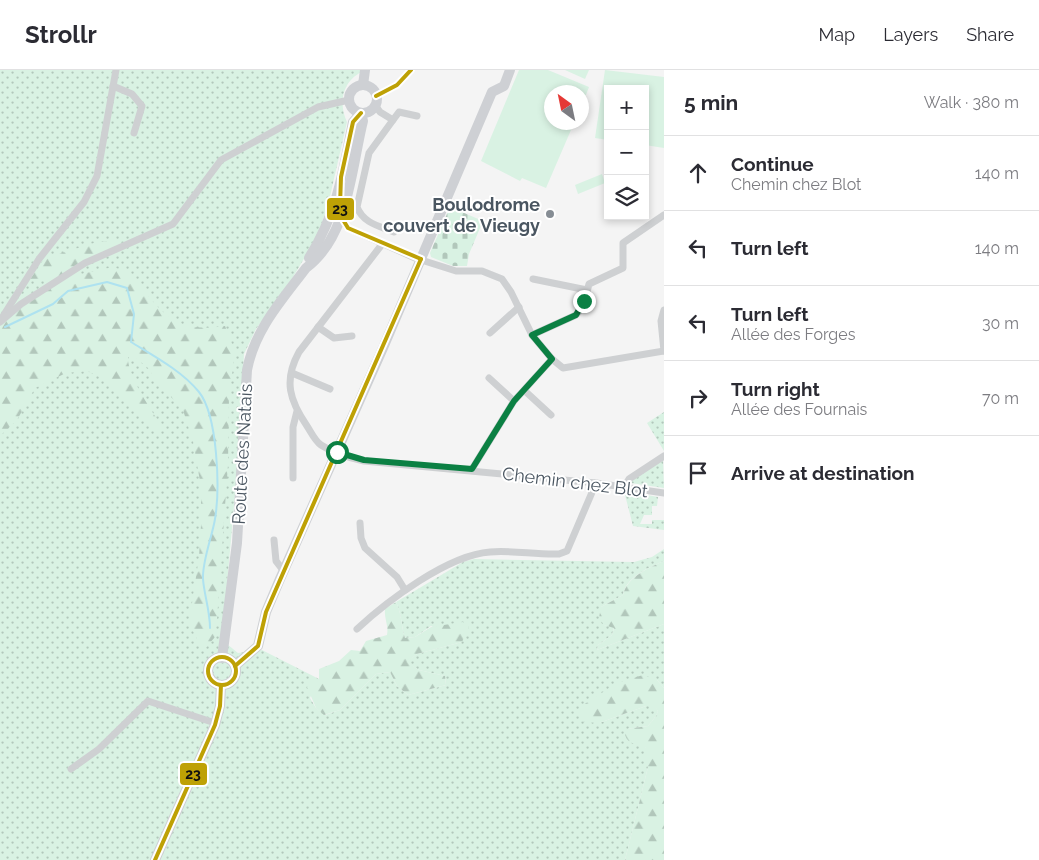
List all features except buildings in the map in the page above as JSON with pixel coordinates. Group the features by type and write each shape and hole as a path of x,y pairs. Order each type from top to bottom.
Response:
{"street":[{"path":"0,322 39,259 84,202 97,176 116,70"},
{"path":"364,85 365,70"},
{"path":"393,120 380,112 375,101 372,88 364,85 355,88 349,100 352,108 361,113 366,112 375,101 397,85 412,70"},
{"path":"221,685 233,679 234,666 260,642 266,612 492,92 504,86 510,70"},
{"path":"113,86 132,94 142,106 134,133"},
{"path":"0,322 20,304 85,263 173,224 221,160 318,107 349,100"},
{"path":"394,232 366,221 357,207 369,153 399,112 416,116"},
{"name":"Route des Natais","path":"222,658 237,543 247,370 251,352 257,336 271,314 306,268 329,224 338,197 353,122 361,113"},
{"name":"Route des Natais","path":"306,268 326,246 340,218 363,121 361,113"},
{"path":"338,197 340,218 352,230 421,259 456,271 482,271 496,276 506,285 532,335 560,367 570,369 664,351 660,321 664,310"},
{"path":"532,335 576,315 583,307 587,290 592,282 622,269 624,266 621,247 623,243 664,215"},
{"path":"326,246 340,233 352,230"},
{"path":"293,478 293,427 297,411 290,395 292,373 299,352 382,243"},
{"path":"533,279 587,290"},
{"path":"490,333 519,307"},
{"path":"318,327 334,338 352,336"},
{"path":"472,469 514,401 525,392 552,359"},
{"path":"292,373 330,389"},
{"path":"489,378 514,401"},
{"path":"525,392 551,415"},
{"name":"Chemin chez Blot","path":"297,411 318,442 337,452 364,460 472,469 664,493"},
{"path":"624,487 629,479 664,456"},
{"path":"357,629 378,609 405,590 468,556 492,552 559,554 567,551 596,483"},
{"path":"360,523 361,538 365,548 397,577 405,590"},
{"path":"274,540 276,561 284,570"},
{"path":"221,685 212,681 208,672 212,661 222,658 228,659 234,666"},
{"path":"155,860 215,723 220,706 221,685"},
{"path":"71,769 99,749 148,701 215,723"}],"green space":[{"path":"0,70 367,70 353,78 345,91 343,106 347,122 328,205 317,237 293,277 256,329 244,354 239,450 222,640 238,653 262,650 319,679 310,698 316,708 325,715 340,710 376,674 390,672 397,686 408,695 446,685 445,676 419,670 406,662 417,654 462,642 431,626 415,637 405,638 396,602 463,562 474,559 634,562 652,557 664,549 664,561 633,578 628,583 623,595 601,607 604,625 614,627 612,635 598,645 597,650 664,624 664,688 657,680 599,723 646,706 655,706 658,711 648,726 627,729 646,748 648,767 625,860 0,860"},
{"path":"519,70 548,70 584,85 544,85 544,130 571,130 546,188 522,178 520,181 481,161"},
{"path":"565,70 589,70 585,79"},
{"path":"605,70 664,77 664,148 649,146 649,85 604,85 604,139 595,138"},
{"path":"602,174 604,180 604,183 578,194 575,185"},
{"path":"450,207 483,221 469,254 467,266 453,266 431,257 430,253"},
{"path":"122,239 94,261 50,281 29,281 46,256 56,255 94,243"},
{"path":"113,267 131,276 154,303 171,318 180,323 200,328 225,326 235,352 229,397 228,464 217,619 215,637 203,651 189,623 199,557 201,525 201,487 193,441 182,407 162,389 148,368 137,359 128,357 136,384 163,429 157,431 100,377 87,371 66,373 35,388 17,420 0,436 0,325 17,310 68,277"},
{"path":"664,412 664,451 647,423"},
{"path":"663,459 664,488 630,482"},
{"path":"630,492 658,497 657,506 652,506 652,515 644,515 640,524 652,524 652,520 664,520 664,530 633,526 625,495"},
{"path":"664,561 664,624 597,650 598,645 612,635 614,628 604,625 599,618 601,607 623,595 629,583 639,574"},
{"path":"396,602 405,638 415,637 431,627 463,622 469,627 462,642 417,654 407,662 419,670 445,676 446,685 408,695 397,686 390,672 376,674 340,710 324,715 316,708 307,687 312,679 319,679 319,669 339,661 351,650 360,651 366,641 387,635 385,609"},
{"path":"643,675 657,680 664,688 664,860 625,860 648,767 646,763 646,748 631,743 625,735 627,729 648,726 658,711 654,706 646,706 599,723 583,722 579,714 580,707 617,683"}],"waterway":[{"path":"5,327 53,304 68,291 107,282 127,288 134,314 131,342 176,371 199,392 205,403 214,435 217,472 217,506 203,572 210,628"}],"transit line":[{"name":"23","path":"376,96 397,85 411,70"},
{"name":"23","path":"361,113 353,122 341,177 340,206 342,218 348,228 421,259"},
{"name":"23","path":"235,666 258,646 266,612 421,259"},
{"name":"23","path":"222,657 232,661 236,671 232,681 222,685 212,681 208,671 212,661 222,657"},
{"name":"23","path":"155,860 215,725 220,706 221,685"}],"place":[{"name":"Boulodrome couvert de Vieugy","path":"550,214"}],"route":[{"path":"337,452 364,460 472,469 514,401 525,392 552,359 532,335 576,315 583,307 584,301"}]}
